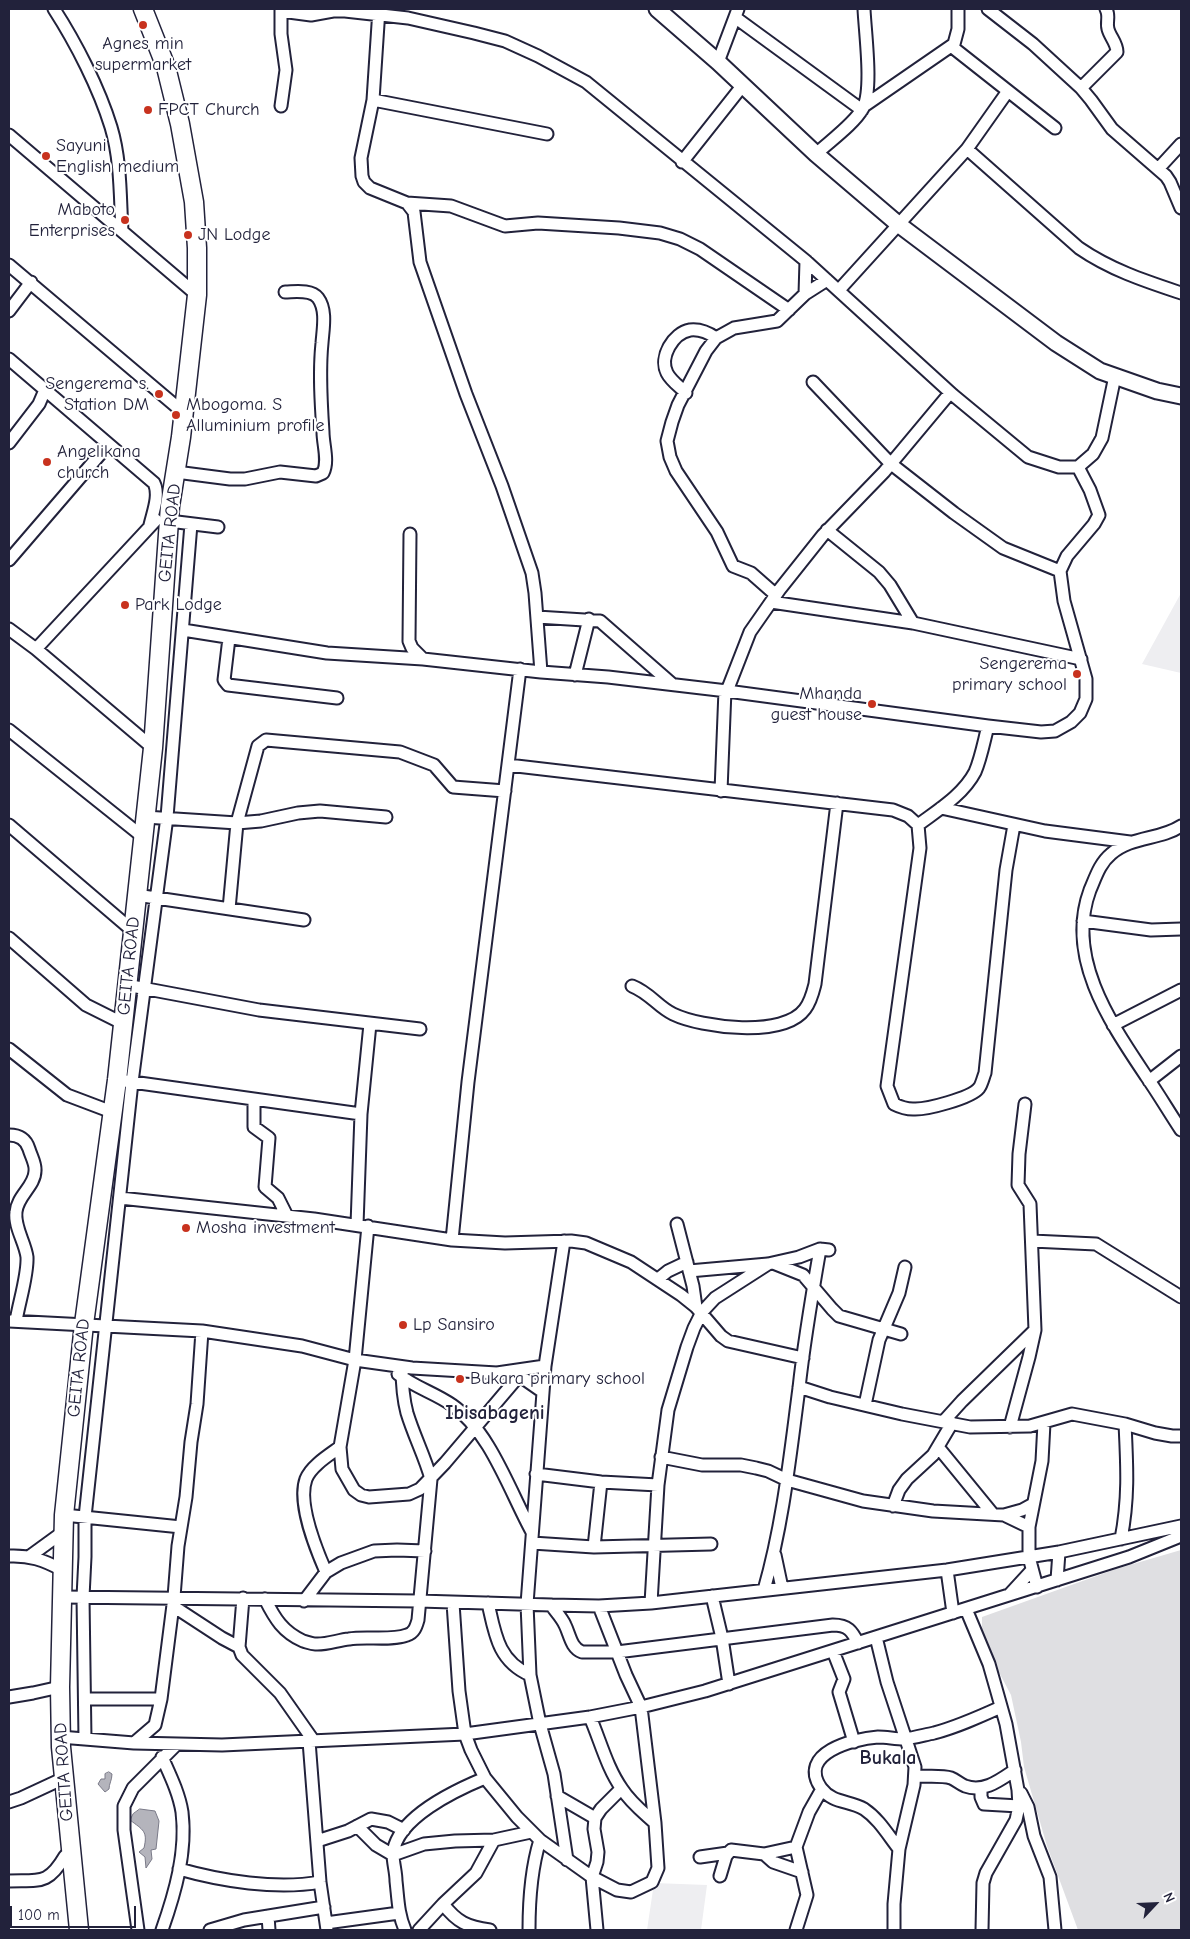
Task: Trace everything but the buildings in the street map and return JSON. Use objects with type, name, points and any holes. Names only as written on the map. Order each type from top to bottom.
[{"type":"highway","name":"GEITA ROAD","points":[[79,1930],[61,1780],[60,1687],[63,1523],[84,1324],[112,1112],[124,1081],[122,1023],[153,748],[169,513],[184,413],[197,294],[194,202],[180,124],[166,67],[143,9]]},
{"type":"main road","points":[[656,9],[718,62],[816,154],[898,224],[1056,343],[1100,371],[1157,391],[1181,396]]},
{"type":"street","points":[[54,9],[92,80],[111,128],[118,166],[122,231]]},
{"type":"street","points":[[863,108],[868,88],[864,9]]},
{"type":"street","points":[[816,154],[863,108],[951,46],[957,37],[958,9]]},
{"type":"street","points":[[988,9],[1033,44],[1081,88],[1112,129],[1158,169],[1170,182],[1181,208]]},
{"type":"street","points":[[1081,88],[1118,52],[1108,28],[1108,12],[1106,9]]},
{"type":"street","points":[[281,106],[286,70],[281,34],[281,10],[311,15],[333,11],[379,12],[474,33],[505,42],[538,56],[586,82],[604,96],[682,162],[806,261],[950,393],[1028,457],[1059,467],[1078,466],[1093,454],[1102,438],[1116,376]]},
{"type":"street","points":[[379,12],[373,100],[361,158],[362,176],[370,188],[407,203],[451,206],[506,226],[547,224],[619,228],[660,233],[700,250],[789,310]]},
{"type":"street","points":[[718,62],[737,14],[863,108]]},
{"type":"street","points":[[951,46],[1054,128]]},
{"type":"street","points":[[682,162],[743,85]]},
{"type":"street","points":[[839,290],[966,149],[1008,91]]},
{"type":"street","points":[[373,100],[546,134]]},
{"type":"street","points":[[9,135],[197,294]]},
{"type":"street","points":[[1158,169],[1181,144]]},
{"type":"street","points":[[966,149],[1079,248],[1099,262],[1125,274],[1181,293]]},
{"type":"street","points":[[407,203],[411,207],[416,219],[420,262],[466,394],[527,557],[536,593],[541,672]]},
{"type":"street","points":[[805,294],[806,261]]},
{"type":"street","points":[[9,265],[184,413]]},
{"type":"street","points":[[827,280],[805,294],[777,321],[734,328],[716,338],[706,351],[686,393],[678,405],[672,422],[667,441],[670,457],[676,471],[717,532],[733,566],[750,573],[774,599],[913,624],[1080,659]]},
{"type":"street","points":[[9,311],[31,282]]},
{"type":"street","points":[[176,472],[230,479],[245,479],[280,472],[316,476],[323,473],[326,467],[322,434],[321,369],[323,314],[318,298],[315,295],[303,292],[285,292]]},
{"type":"street","points":[[686,393],[667,373],[664,364],[665,354],[679,336],[692,330],[710,334],[716,338]]},
{"type":"street","points":[[9,359],[155,485],[156,497],[150,525]]},
{"type":"street","points":[[813,382],[890,463],[998,544],[1026,558],[1060,571]]},
{"type":"street","points":[[9,443],[40,404],[45,390]]},
{"type":"street","points":[[721,791],[726,690],[750,632],[805,556],[890,463],[950,393]]},
{"type":"street","points":[[9,560],[108,445]]},
{"type":"street","points":[[182,630],[327,653],[423,659],[672,684],[988,726],[1040,732],[1055,731],[1071,722],[1080,713],[1086,699],[1086,679],[1064,601],[1060,571],[1067,556],[1094,524],[1099,515],[1090,490],[1078,466]]},
{"type":"street","points":[[36,649],[150,525],[169,513],[191,524],[218,527]]},
{"type":"street","points":[[85,1740],[82,1597],[85,1517],[120,1198],[124,1081],[144,988],[166,818],[191,524]]},
{"type":"street","points":[[828,530],[884,578],[913,624]]},
{"type":"street","points":[[410,534],[409,641],[412,648],[423,659]]},
{"type":"street","points":[[537,617],[600,620],[672,684]]},
{"type":"street","points":[[574,675],[589,619]]},
{"type":"street","points":[[9,629],[36,649],[153,748]]},
{"type":"street","points":[[229,638],[224,680],[228,685],[337,698]]},
{"type":"street","points":[[452,1240],[468,1082],[520,669]]},
{"type":"street","points":[[918,825],[961,791],[976,770],[988,726]]},
{"type":"street","points":[[9,730],[143,837]]},
{"type":"street","points":[[229,909],[237,823],[258,746],[266,740],[395,752],[434,765],[453,787],[505,791]]},
{"type":"street","points":[[508,764],[721,791],[893,810],[908,816],[918,825],[920,848],[887,1086],[894,1104],[912,1109],[928,1109],[968,1095],[979,1088],[982,1081],[1006,870],[1014,825]]},
{"type":"street","points":[[632,986],[647,993],[671,1013],[708,1025],[756,1027],[780,1024],[795,1017],[804,1010],[811,998],[815,984],[837,803]]},
{"type":"street","points":[[941,808],[1014,825],[1130,842]]},
{"type":"street","points":[[145,816],[237,823],[261,822],[298,813],[320,811],[386,817]]},
{"type":"street","points":[[9,825],[133,931]]},
{"type":"street","points":[[1180,1128],[1113,1025],[1094,988],[1084,947],[1083,920],[1086,901],[1101,864],[1112,852],[1130,842],[1160,836],[1181,826]]},
{"type":"street","points":[[136,895],[304,920]]},
{"type":"street","points":[[1083,920],[1151,930],[1181,929]]},
{"type":"street","points":[[9,938],[80,1000],[92,1009],[122,1023]]},
{"type":"street","points":[[1113,1025],[1179,991],[1181,979]]},
{"type":"street","points":[[126,985],[259,1010],[420,1030]]},
{"type":"street","points":[[370,1024],[361,1114],[363,1226],[355,1360],[340,1448],[342,1469],[350,1484],[361,1496],[409,1494],[420,1489],[475,1429],[522,1373]]},
{"type":"street","points":[[9,1049],[67,1095],[112,1112]]},
{"type":"street","points":[[1149,1081],[1181,1056]]},
{"type":"street","points":[[124,1081],[361,1114]]},
{"type":"street","points":[[254,1099],[254,1126],[269,1138],[265,1187],[278,1198],[287,1216]]},
{"type":"street","points":[[1010,1427],[1030,1358],[1035,1330],[1030,1204],[1018,1185],[1024,1104]]},
{"type":"street","points":[[9,1135],[18,1136],[27,1144],[35,1170],[33,1179],[19,1202],[16,1212],[17,1224],[24,1245],[27,1264],[12,1321],[202,1330],[302,1346],[355,1360],[387,1365],[402,1372],[452,1405],[465,1416],[494,1456],[532,1537]]},
{"type":"street","points":[[120,1198],[287,1216],[452,1240],[505,1243],[564,1241],[586,1243],[632,1262],[658,1279],[699,1309],[728,1342],[803,1358]]},
{"type":"street","points":[[651,1603],[658,1485],[668,1410],[699,1309],[677,1224]]},
{"type":"street","points":[[564,1241],[545,1366],[527,1604],[530,1675],[540,1724],[554,1774],[567,1860]]},
{"type":"street","points":[[1032,1241],[1080,1241],[1096,1244],[1181,1297]]},
{"type":"street","points":[[658,1279],[673,1268],[770,1264],[824,1250],[813,1287],[787,1480],[775,1553],[764,1590]]},
{"type":"street","points":[[770,1264],[803,1275],[840,1316],[901,1334]]},
{"type":"street","points":[[699,1309],[770,1264]]},
{"type":"street","points":[[865,1406],[879,1340],[899,1293],[905,1267]]},
{"type":"street","points":[[134,1743],[155,1725],[161,1699],[197,1404],[202,1330]]},
{"type":"street","points":[[893,1506],[899,1490],[906,1479],[933,1455],[948,1422],[962,1401],[1035,1330]]},
{"type":"street","points":[[402,1372],[522,1373],[545,1366]]},
{"type":"street","points":[[265,1599],[278,1624],[284,1630],[303,1641],[314,1644],[325,1644],[350,1639],[399,1637],[408,1635],[414,1630],[418,1620],[431,1479],[425,1458],[407,1413],[402,1372]]},
{"type":"street","points":[[522,1373],[543,1392]]},
{"type":"street","points":[[799,1387],[865,1406],[970,1427],[1010,1427],[1044,1423],[1072,1414],[1125,1424],[1155,1434],[1181,1436]]},
{"type":"street","points":[[1037,1587],[1029,1557],[1029,1527],[1042,1461],[1044,1423]]},
{"type":"street","points":[[1121,1539],[1127,1503],[1128,1466],[1125,1424]]},
{"type":"street","points":[[938,1447],[992,1513]]},
{"type":"street","points":[[326,1572],[306,1513],[305,1487],[306,1479],[310,1472],[340,1448]]},
{"type":"street","points":[[661,1457],[702,1465],[741,1465],[756,1468],[768,1471],[787,1480],[864,1501],[893,1506],[933,1511],[1004,1515],[1029,1527]]},
{"type":"street","points":[[536,1474],[601,1482],[658,1485]]},
{"type":"street","points":[[594,1547],[601,1482]]},
{"type":"street","points":[[1004,1515],[1015,1513],[1033,1504]]},
{"type":"street","points":[[30,1556],[63,1523],[85,1517],[181,1527]]},
{"type":"street","points":[[62,1597],[173,1602],[243,1598],[304,1601],[420,1601],[599,1606],[651,1603],[947,1570],[1059,1552],[1181,1526]]},
{"type":"street","points":[[60,1737],[134,1743],[222,1745],[465,1734],[590,1717],[641,1707],[728,1684],[1037,1587],[1138,1554],[1181,1536]]},
{"type":"street","points":[[532,1537],[594,1547],[711,1544]]},
{"type":"street","points":[[304,1601],[326,1572],[342,1563],[374,1551],[425,1551]]},
{"type":"street","points":[[1057,1580],[1059,1552]]},
{"type":"street","points":[[775,1553],[782,1588]]},
{"type":"street","points":[[9,1556],[30,1556],[45,1560],[62,1570]]},
{"type":"street","points":[[947,1570],[953,1613]]},
{"type":"street","points":[[1008,1596],[1032,1570]]},
{"type":"street","points":[[712,1596],[722,1638],[728,1684]]},
{"type":"street","points":[[239,1647],[243,1598]]},
{"type":"street","points":[[173,1602],[216,1634],[239,1647],[248,1662],[280,1693],[311,1740],[320,1836],[320,1882],[327,1927],[399,1913]]},
{"type":"street","points":[[453,1603],[459,1691],[465,1734],[485,1778],[540,1840],[592,1877],[617,1890],[631,1892],[652,1882],[658,1868],[655,1823],[641,1707],[616,1652],[599,1606]]},
{"type":"street","points":[[488,1603],[493,1628],[505,1656],[513,1666],[530,1675]]},
{"type":"street","points":[[551,1605],[560,1616],[577,1650],[590,1653],[616,1652],[819,1626],[841,1625],[847,1627],[852,1632],[858,1643]]},
{"type":"street","points":[[966,1609],[989,1664],[1001,1707],[1015,1770],[1019,1806],[1009,1833],[986,1873],[983,1883],[982,1930]]},
{"type":"street","points":[[876,1638],[887,1682],[916,1767],[916,1776],[899,1849],[894,1904],[894,1930]]},
{"type":"street","points":[[833,1651],[844,1675],[839,1692],[840,1700],[854,1742]]},
{"type":"street","points":[[9,1697],[60,1687]]},
{"type":"street","points":[[85,1699],[161,1699]]},
{"type":"street","points":[[899,1849],[872,1816],[854,1804],[838,1801],[830,1797],[822,1789],[817,1780],[815,1767],[822,1755],[832,1749],[854,1742],[878,1737],[906,1739],[954,1727],[1001,1707]]},
{"type":"street","points":[[590,1717],[621,1789],[655,1823]]},
{"type":"street","points":[[138,1930],[124,1830],[124,1806],[133,1788],[176,1745]]},
{"type":"street","points":[[162,1757],[178,1796],[182,1812],[183,1834],[177,1885],[162,1930]]},
{"type":"street","points":[[916,1776],[945,1777],[964,1785],[981,1788],[999,1781],[1015,1770]]},
{"type":"street","points":[[405,1930],[399,1913],[393,1855],[398,1839],[404,1830],[424,1810],[452,1792],[485,1778]]},
{"type":"street","points":[[9,1802],[61,1780],[65,1856],[73,1930]]},
{"type":"street","points":[[981,1788],[981,1797],[984,1804],[1003,1807],[1019,1806]]},
{"type":"street","points":[[597,1930],[592,1877],[598,1852],[594,1829],[595,1818],[600,1809],[621,1789]]},
{"type":"street","points":[[796,1930],[807,1895],[796,1847],[809,1812],[822,1789]]},
{"type":"street","points":[[1018,1790],[1028,1808],[1034,1836],[1050,1877],[1056,1930]]},
{"type":"street","points":[[557,1796],[595,1818]]},
{"type":"street","points":[[320,1836],[348,1831],[372,1819],[378,1819],[404,1830]]},
{"type":"street","points":[[357,1826],[376,1845],[393,1855]]},
{"type":"street","points":[[393,1855],[424,1844],[494,1840],[531,1832]]},
{"type":"street","points":[[419,1930],[443,1904],[476,1874],[494,1840]]},
{"type":"street","points":[[529,1930],[531,1879],[540,1840]]},
{"type":"street","points":[[700,1857],[728,1853],[735,1850],[764,1854],[796,1847]]},
{"type":"street","points":[[720,1876],[728,1853]]},
{"type":"street","points":[[764,1854],[773,1862],[802,1872]]},
{"type":"street","points":[[9,1881],[47,1878],[55,1872],[65,1856]]},
{"type":"street","points":[[179,1869],[238,1882],[304,1884],[320,1882]]},
{"type":"street","points":[[443,1904],[459,1921],[469,1926],[490,1930]]},
{"type":"street","points":[[210,1930],[244,1920],[324,1907]]},
{"type":"street","points":[[268,1916],[269,1930]]},
{"type":"shaded area","points":[[1181,593],[1181,673],[1142,664]]},
{"type":"shaded area","points":[[1181,1550],[1181,1930],[1078,1930],[1047,1846],[1024,1767],[1011,1695],[982,1640],[982,1617],[1116,1569]]},
{"type":"shaded area","points":[[109,1772],[112,1774],[112,1778],[109,1789],[105,1792],[98,1784],[101,1779],[105,1779],[105,1774]]},
{"type":"shaded area","points":[[140,1809],[155,1811],[159,1821],[156,1849],[151,1850],[152,1859],[146,1868],[145,1857],[139,1852],[144,1848],[145,1834],[130,1820],[133,1814]]},
{"type":"shaded area","points":[[654,1883],[707,1885],[701,1930],[647,1930]]},
{"type":"place","name":"Agnes min supermarket","points":[[143,25]]},
{"type":"place","name":"FPCT Church","points":[[148,110]]},
{"type":"place","name":"Sayuni English medium","points":[[46,156]]},
{"type":"place","name":"Maboto Enterprises","points":[[125,220]]},
{"type":"place","name":"JN Lodge","points":[[188,235]]},
{"type":"place","name":"Sengerema s. Station DM","points":[[159,394]]},
{"type":"place","name":"Mbogoma. S Alluminium profile","points":[[176,415]]},
{"type":"place","name":"Angelikana church","points":[[47,462]]},
{"type":"place","name":"Park Lodge","points":[[125,605]]},
{"type":"place","name":"Sengerema primary school","points":[[1077,674]]},
{"type":"place","name":"Mhanda guest house","points":[[872,704]]},
{"type":"place","name":"Mosha investment","points":[[186,1228]]},
{"type":"place","name":"Lp Sansiro","points":[[403,1325]]},
{"type":"place","name":"Bukara primary school","points":[[460,1379]]},
{"type":"district","name":"Ibisabageni","points":[[495,1413]]},
{"type":"district","name":"Bukala","points":[[888,1758]]}]
